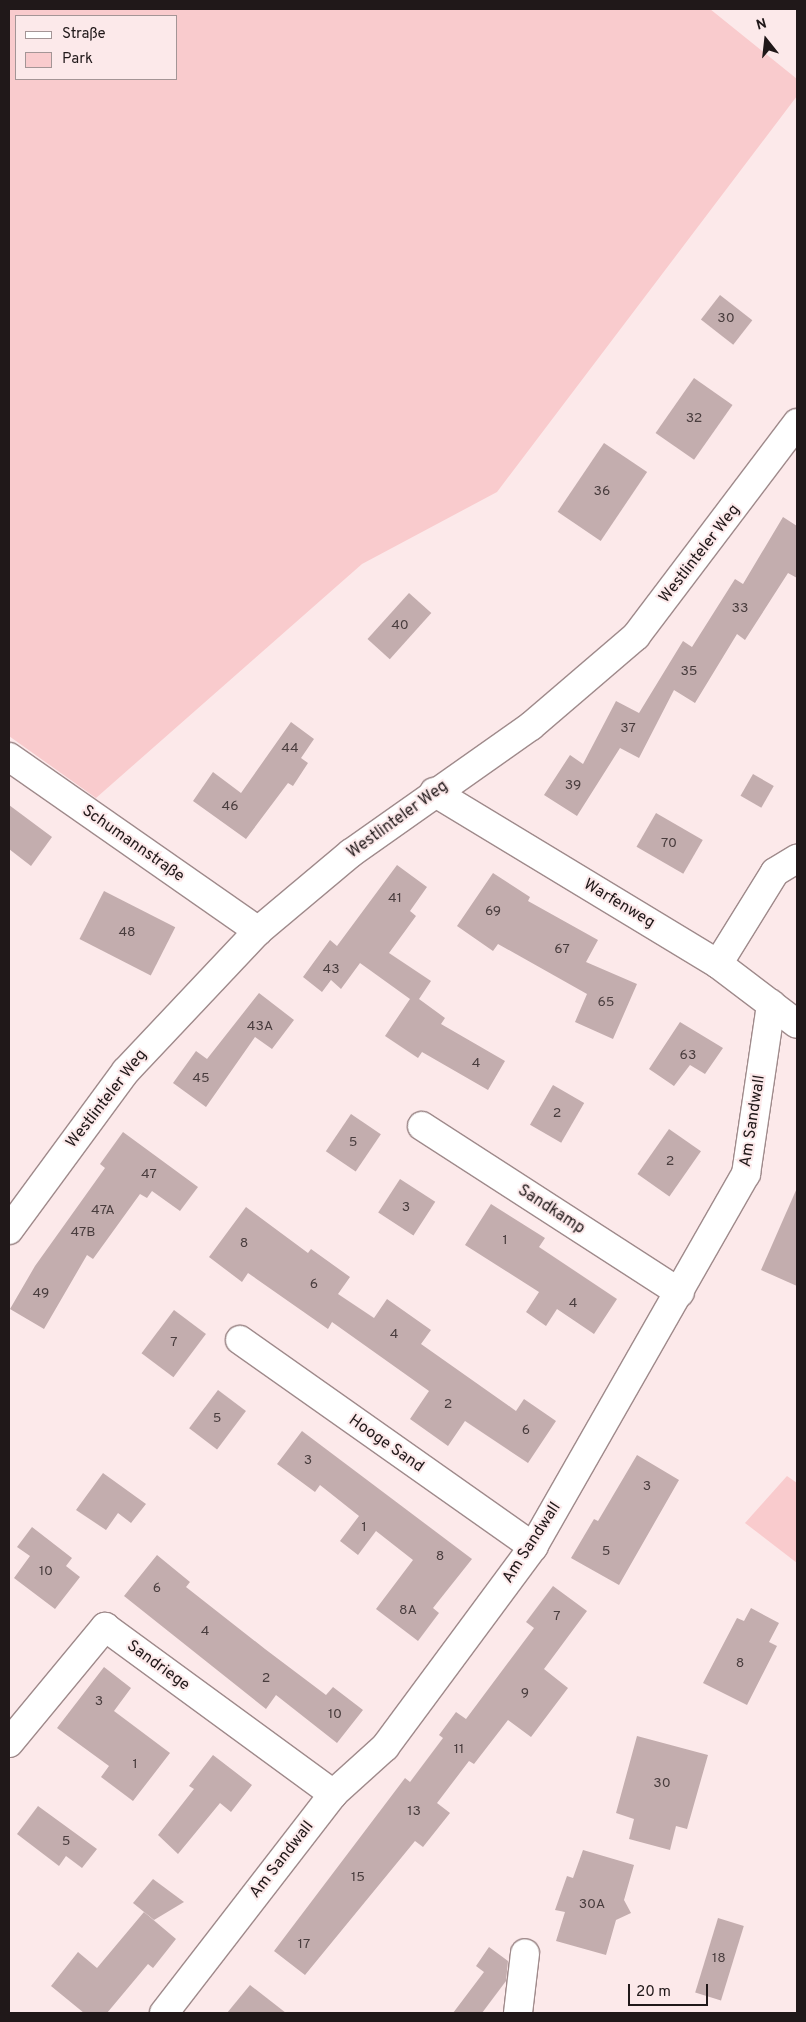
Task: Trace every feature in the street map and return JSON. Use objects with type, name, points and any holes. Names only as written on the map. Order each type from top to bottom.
[{"type":"street","name":"Westlinteler Weg","points":[[9,1230],[126,1071],[258,930],[351,853],[434,792],[531,726],[636,636],[797,423]]},
{"type":"street","name":"Schumannstraße","points":[[9,757],[258,930]]},
{"type":"street","name":"Warfenweg","points":[[434,792],[718,964],[797,1024]]},
{"type":"street","points":[[718,964],[775,872],[797,859]]},
{"type":"street","name":"Am Sandwall","points":[[164,2013],[333,1794],[385,1747],[533,1547],[680,1293],[746,1174],[770,1004]]},
{"type":"street","name":"Sandkamp","points":[[422,1126],[680,1293]]},
{"type":"street","name":"Hooge Sand","points":[[240,1340],[533,1547]]},
{"type":"street","name":"Sandriege","points":[[9,1743],[105,1627],[333,1794]]},
{"type":"street","points":[[518,2013],[525,1953]]},
{"type":"green space","points":[[9,9],[710,9],[797,79],[797,96],[497,492],[362,564],[96,798],[9,736]]},
{"type":"green space","points":[[787,1476],[797,1483],[797,1563],[745,1523]]},
{"type":"building","points":[[720,295],[752,320],[733,345],[701,319]]},
{"type":"building","points":[[694,378],[733,405],[694,460],[656,433]]},
{"type":"building","points":[[604,443],[647,472],[601,541],[558,512]]},
{"type":"building","points":[[783,517],[797,526],[797,578],[788,573],[745,640],[737,634],[695,703],[674,690],[639,758],[620,748],[577,816],[544,795],[570,755],[583,764],[616,701],[639,713],[683,641],[692,647],[735,579],[743,584]]},
{"type":"building","points":[[409,593],[431,613],[390,659],[368,639]]},
{"type":"building","points":[[291,722],[314,739],[301,758],[308,763],[293,786],[288,783],[246,839],[193,801],[213,772],[241,793]]},
{"type":"building","points":[[753,774],[774,786],[761,808],[740,796]]},
{"type":"building","points":[[9,805],[52,837],[31,866],[9,849]]},
{"type":"building","points":[[656,813],[703,840],[683,874],[636,847]]},
{"type":"building","points":[[397,865],[427,887],[410,911],[416,916],[389,953],[431,981],[419,999],[445,1018],[441,1024],[505,1061],[488,1090],[422,1052],[418,1058],[385,1036],[410,999],[360,963],[341,989],[331,980],[322,992],[303,977],[330,940],[337,946]]},
{"type":"building","points":[[493,873],[530,897],[528,901],[598,940],[586,962],[637,984],[613,1039],[575,1022],[587,994],[498,944],[493,951],[457,926]]},
{"type":"building","points":[[104,891],[175,927],[151,975],[79,939]]},
{"type":"building","points":[[259,993],[294,1020],[272,1049],[255,1037],[206,1107],[173,1083],[196,1051],[207,1059]]},
{"type":"building","points":[[680,1022],[723,1048],[705,1074],[690,1065],[674,1086],[649,1069]]},
{"type":"building","points":[[553,1085],[584,1103],[561,1143],[530,1125]]},
{"type":"building","points":[[351,1114],[381,1134],[356,1171],[326,1151]]},
{"type":"building","points":[[669,1129],[701,1151],[669,1196],[637,1174]]},
{"type":"building","points":[[123,1132],[198,1187],[180,1211],[152,1191],[147,1198],[140,1194],[93,1259],[87,1255],[44,1329],[10,1309],[35,1266],[105,1168],[100,1164]]},
{"type":"building","points":[[400,1179],[435,1202],[413,1235],[378,1213]]},
{"type":"building","points":[[797,1188],[797,1286],[761,1270]]},
{"type":"building","points":[[491,1204],[545,1238],[539,1247],[617,1299],[594,1334],[557,1309],[546,1326],[526,1312],[539,1292],[465,1245]]},
{"type":"building","points":[[246,1207],[308,1253],[311,1249],[350,1277],[338,1294],[374,1318],[387,1299],[431,1330],[421,1344],[516,1411],[524,1399],[556,1421],[528,1463],[465,1421],[448,1446],[410,1419],[429,1391],[332,1322],[328,1329],[248,1273],[242,1282],[209,1257]]},
{"type":"building","points":[[174,1310],[206,1334],[173,1377],[142,1353]]},
{"type":"building","points":[[218,1390],[246,1411],[217,1449],[189,1428]]},
{"type":"building","points":[[302,1431],[472,1559],[433,1608],[439,1613],[418,1641],[376,1609],[413,1560],[376,1531],[358,1555],[340,1541],[359,1516],[320,1485],[315,1492],[277,1464]]},
{"type":"building","points":[[637,1455],[679,1480],[619,1585],[571,1558],[594,1519],[598,1521]]},
{"type":"building","points":[[103,1473],[146,1504],[131,1523],[118,1513],[106,1530],[76,1510]]},
{"type":"building","points":[[32,1527],[72,1558],[66,1566],[80,1577],[55,1609],[14,1578],[30,1556],[17,1547]]},
{"type":"building","points":[[157,1555],[190,1582],[186,1587],[326,1695],[333,1687],[363,1710],[337,1743],[276,1695],[266,1709],[124,1596]]},
{"type":"building","points":[[553,1586],[587,1611],[544,1669],[568,1688],[531,1737],[508,1720],[474,1764],[469,1761],[437,1803],[450,1813],[423,1847],[415,1841],[305,1975],[274,1951],[405,1778],[410,1782],[443,1738],[439,1735],[456,1712],[466,1719],[534,1628],[526,1622]]},
{"type":"building","points":[[751,1608],[779,1623],[769,1642],[777,1646],[747,1705],[703,1683],[737,1618],[744,1621]]},
{"type":"building","points":[[104,1667],[131,1688],[114,1711],[170,1753],[133,1801],[101,1777],[109,1766],[57,1728]]},
{"type":"building","points":[[637,1736],[708,1755],[687,1829],[676,1826],[670,1850],[629,1839],[634,1819],[616,1813]]},
{"type":"building","points":[[213,1755],[252,1785],[231,1812],[220,1803],[178,1854],[158,1835],[194,1789],[189,1786]]},
{"type":"building","points":[[38,1806],[97,1849],[82,1868],[66,1856],[59,1866],[17,1834]]},
{"type":"building","points":[[583,1850],[634,1865],[624,1900],[631,1913],[616,1920],[606,1955],[556,1941],[565,1912],[555,1910],[567,1876],[573,1878]]},
{"type":"building","points":[[153,1879],[184,1902],[154,1920],[133,1903]]},
{"type":"building","points":[[144,1912],[176,1939],[153,1968],[148,1964],[107,2013],[84,2013],[51,1986],[78,1952],[97,1968]]},
{"type":"building","points":[[718,1918],[744,1926],[721,2000],[695,1993]]},
{"type":"building","points":[[489,1947],[508,1961],[506,1981],[482,2013],[453,2013],[484,1972],[476,1966]]},
{"type":"building","points":[[250,1985],[286,2013],[227,2013]]}]
